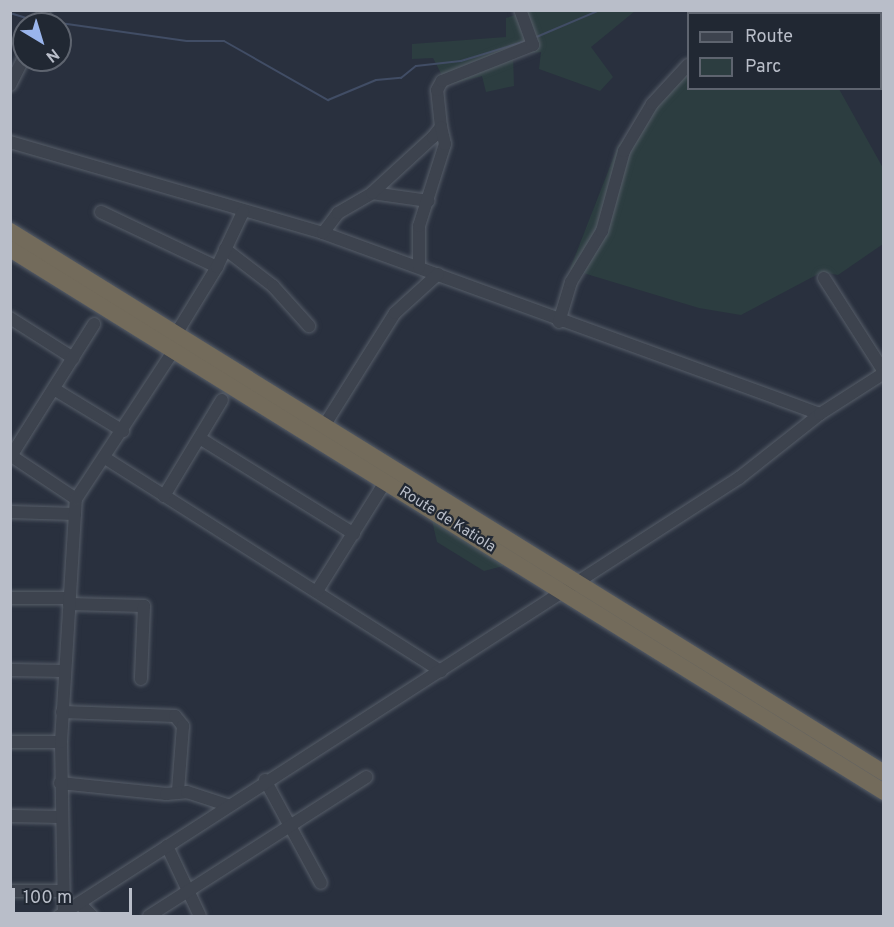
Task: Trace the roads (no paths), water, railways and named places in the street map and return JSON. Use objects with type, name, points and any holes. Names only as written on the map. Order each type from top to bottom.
[{"type":"highway","name":"Route de Katiola","points":[[10,231],[385,482],[569,587],[884,773]]},
{"type":"highway","name":"Route de Katiola","points":[[10,249],[324,426],[884,792]]},
{"type":"street","points":[[419,267],[419,226],[445,144],[437,90],[442,81],[531,36],[520,10]]},
{"type":"street","points":[[559,322],[571,282],[602,231],[624,151],[652,104],[687,66]]},
{"type":"street","points":[[10,86],[17,72]]},
{"type":"street","points":[[323,233],[338,213],[372,193],[441,127]]},
{"type":"street","points":[[10,142],[243,212],[323,233],[438,274],[559,322],[820,414]]},
{"type":"street","points":[[372,193],[428,201]]},
{"type":"street","points":[[101,212],[217,267]]},
{"type":"street","points":[[243,212],[217,267],[175,342],[123,431],[76,499],[62,712],[60,783],[62,915],[81,905],[265,780],[441,671],[739,478],[820,414],[884,373],[824,278]]},
{"type":"street","points":[[225,249],[273,286],[309,326]]},
{"type":"street","points":[[324,426],[395,312],[438,274]]},
{"type":"street","points":[[12,322],[73,358]]},
{"type":"street","points":[[76,499],[11,455],[94,324]]},
{"type":"street","points":[[54,389],[123,431]]},
{"type":"street","points":[[164,496],[201,439],[222,400]]},
{"type":"street","points":[[201,439],[354,534]]},
{"type":"street","points":[[105,458],[441,671]]},
{"type":"street","points":[[317,591],[385,482]]},
{"type":"street","points":[[10,512],[75,514]]},
{"type":"street","points":[[10,598],[144,606],[141,679]]},
{"type":"street","points":[[10,669],[64,671]]},
{"type":"street","points":[[62,712],[175,716],[183,726],[178,791]]},
{"type":"street","points":[[10,742],[61,742]]},
{"type":"street","points":[[149,916],[291,828],[366,777]]},
{"type":"street","points":[[265,780],[321,883]]},
{"type":"street","points":[[60,783],[159,794],[178,791],[227,805]]},
{"type":"street","points":[[10,816],[61,817]]},
{"type":"street","points":[[168,846],[187,892],[200,916]]},
{"type":"street","points":[[10,891],[62,891]]},
{"type":"street","points":[[81,905],[92,916]]},
{"type":"waterway","points":[[534,38],[600,10]]},
{"type":"waterway","points":[[72,25],[187,41],[224,41],[328,100],[376,80],[401,78],[416,66],[461,61],[526,41]]}]
